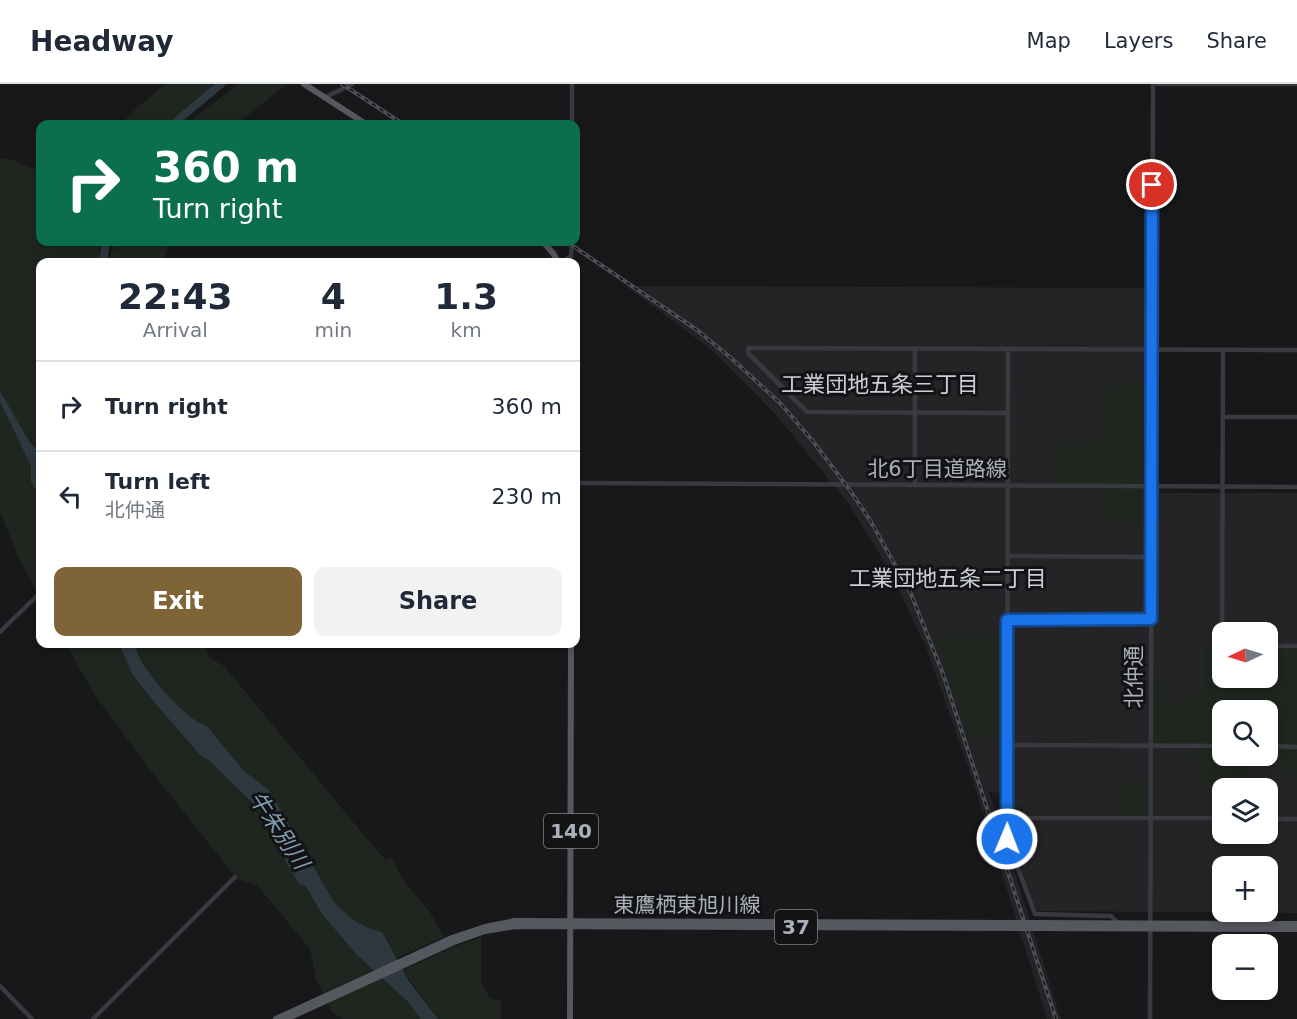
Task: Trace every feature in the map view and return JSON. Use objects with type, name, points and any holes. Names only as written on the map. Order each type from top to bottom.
[{"type":"main road","points":[[304,84],[360,120]]},
{"type":"main road","points":[[547,246],[556,258]]},
{"type":"main road","name":"140","points":[[570,1019],[571,648]]},
{"type":"main road","name":"東鷹栖東旭川線","points":[[1025,926],[1118,923],[1150,926],[1297,929]]},
{"type":"main road","name":"東鷹栖東旭川線","points":[[286,1019],[433,949],[477,934],[516,926],[571,924],[1150,926],[1297,924]]},
{"type":"main road","name":"東鷹栖東旭川線","points":[[276,1019],[352,987]]},
{"type":"street","points":[[324,98],[352,84]]},
{"type":"street","points":[[572,84],[572,120]]},
{"type":"street","points":[[1153,84],[1297,84]]},
{"type":"street","name":"北仲通","points":[[1150,1019],[1153,84]]},
{"type":"street","points":[[1008,413],[807,412],[748,353],[749,348],[1297,350]]},
{"type":"street","points":[[915,349],[915,485]]},
{"type":"street","points":[[1008,349],[1007,839],[1035,914],[1111,916],[1118,923]]},
{"type":"street","points":[[1222,622],[1223,350]]},
{"type":"street","points":[[1223,417],[1297,417]]},
{"type":"street","name":"北6丁目道路線","points":[[580,483],[1297,487]]},
{"type":"street","points":[[1008,556],[1151,557]]},
{"type":"street","points":[[0,632],[36,596]]},
{"type":"street","points":[[1007,620],[1151,619]]},
{"type":"street","points":[[1278,646],[1297,646]]},
{"type":"street","points":[[1007,746],[1212,746]]},
{"type":"street","points":[[1278,746],[1297,747]]},
{"type":"street","points":[[1007,818],[1212,819]]},
{"type":"street","points":[[1278,819],[1297,819]]},
{"type":"street","points":[[93,1019],[235,878]]},
{"type":"street","points":[[0,986],[32,1019]]},
{"type":"shaded area","points":[[165,84],[214,84],[173,120],[125,120]]},
{"type":"shaded area","points":[[238,84],[287,84],[242,120],[192,120]]},
{"type":"shaded area","points":[[7,158],[36,169],[36,246],[100,246],[99,258],[36,258],[36,449],[29,441],[0,391],[0,159]]},
{"type":"shaded area","points":[[114,246],[168,246],[165,258],[109,258]]},
{"type":"shaded area","points":[[626,286],[1147,288],[1143,493],[1297,493],[1297,913],[1278,913],[1278,856],[1212,856],[1212,912],[1036,911],[1002,820],[1001,793],[989,792],[1061,1019],[1047,1019],[973,781],[926,647],[888,568],[848,503],[776,415],[713,351]]},
{"type":"shaded area","points":[[1109,381],[1138,381],[1152,385],[1151,523],[1100,522],[1100,485],[1058,485],[1058,442],[1099,442],[1100,399],[1108,399]]},
{"type":"shaded area","points":[[0,402],[31,466],[31,482],[36,491],[36,591],[19,559],[0,511]]},
{"type":"shaded area","points":[[936,636],[1004,636],[1003,737],[971,738]]},
{"type":"shaded area","points":[[1205,646],[1212,646],[1212,688],[1278,688],[1278,646],[1297,646],[1297,791],[1296,774],[1282,774],[1281,747],[1278,747],[1278,700],[1212,700],[1212,766],[1252,766],[1251,778],[1212,778],[1212,784],[1196,784],[1196,759],[1192,759],[1192,746],[1151,746],[1151,682],[1163,683],[1164,703],[1188,703],[1189,694],[1204,695]]},
{"type":"shaded area","points":[[68,648],[121,648],[132,674],[154,702],[201,756],[211,762],[263,815],[270,834],[322,914],[355,953],[374,970],[323,993],[316,980],[310,949],[257,885],[237,879],[148,767],[94,694]]},
{"type":"shaded area","points":[[206,648],[210,658],[224,666],[373,846],[386,860],[391,857],[404,881],[430,912],[444,937],[396,958],[382,932],[362,925],[339,907],[269,790],[243,770],[207,726],[190,716],[163,691],[142,662],[136,649]]},
{"type":"shaded area","points":[[1122,782],[1151,782],[1151,818],[1122,818]]},
{"type":"shaded area","points":[[481,937],[481,981],[490,999],[501,1000],[501,1019],[438,1019],[403,970]]},
{"type":"shaded area","points":[[381,976],[407,1001],[421,1019],[343,1019],[332,1012],[326,1001]]},
{"type":"water","points":[[0,391],[29,441],[36,449],[36,491],[31,482],[31,466],[0,402]]},
{"type":"water","name":"牛朱別川","points":[[121,648],[135,648],[142,662],[163,691],[190,716],[207,726],[243,770],[269,790],[334,902],[356,921],[382,932],[409,981],[438,1019],[421,1019],[407,1001],[355,953],[322,914],[305,886],[299,884],[270,834],[263,814],[211,762],[201,756],[132,674]]},
{"type":"waterway","points":[[178,120],[221,84]]},
{"type":"waterway","points":[[104,258],[105,246]]},
{"type":"railway","points":[[342,84],[397,120]]},
{"type":"railway","points":[[573,246],[697,330],[780,403],[812,440],[870,520],[911,594],[943,674],[1056,1019]]},
{"type":"district","name":"工業団地五条三丁目","points":[[880,384]]},
{"type":"district","name":"工業団地五条二丁目","points":[[948,578]]},
{"type":"route","points":[[1007,839],[1007,620],[1151,619],[1152,185]]}]
